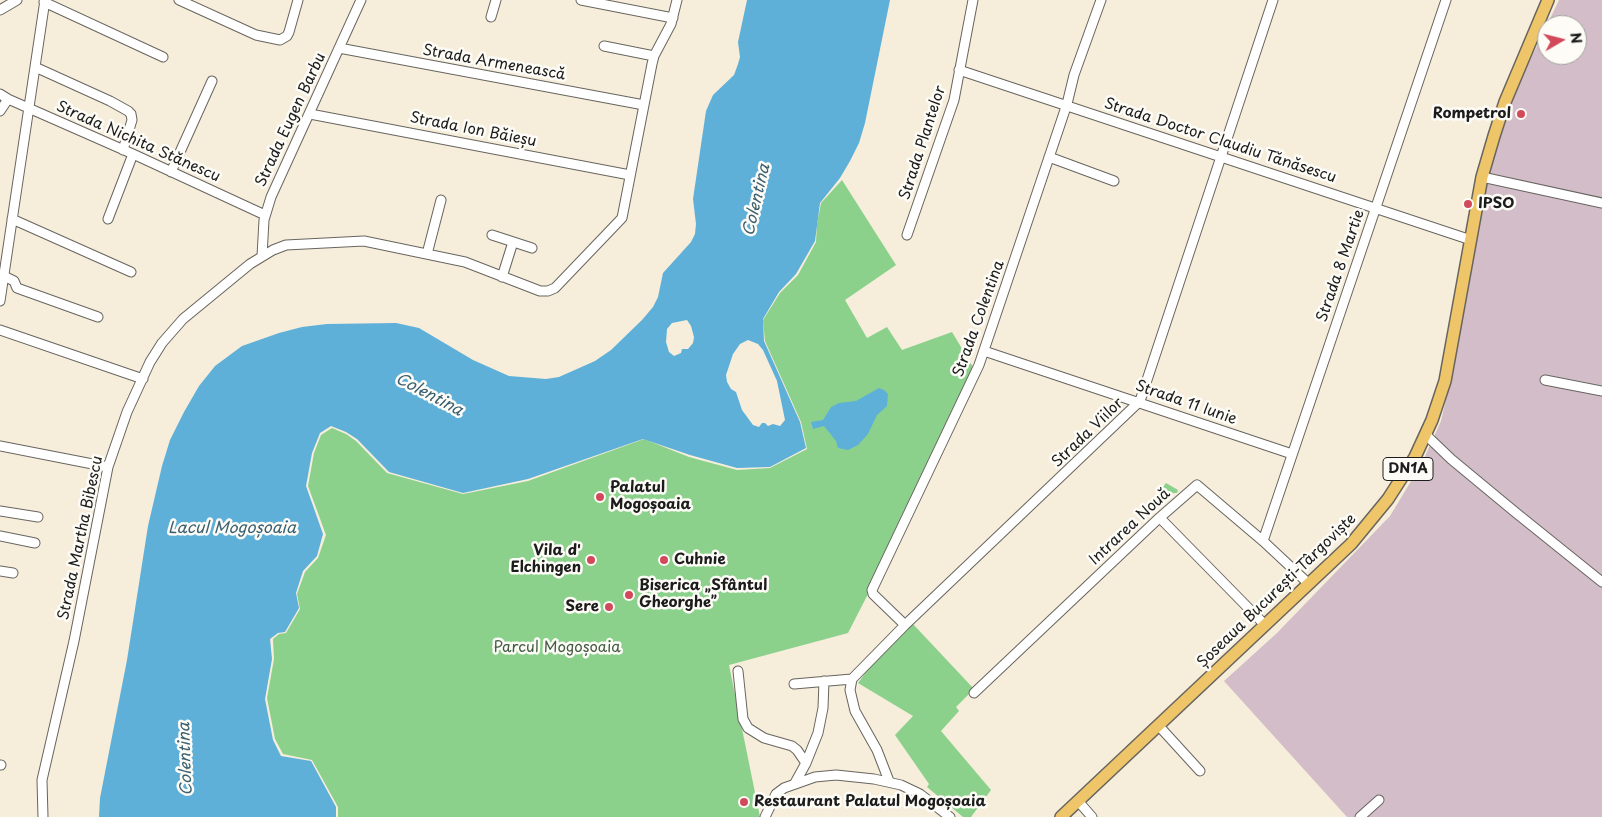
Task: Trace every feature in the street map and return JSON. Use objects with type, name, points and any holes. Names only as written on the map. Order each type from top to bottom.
[{"type":"main road","name":"Șoseaua București-Târgoviște","points":[[1062,817],[1351,544],[1388,499],[1415,457],[1432,420],[1445,381],[1482,177],[1505,102],[1548,0]]},
{"type":"street","points":[[0,10],[17,0]]},
{"type":"street","points":[[185,2],[256,35],[280,40],[287,36],[298,0]]},
{"type":"street","name":"Strada Eugen Barbu","points":[[262,256],[265,215],[271,197],[361,0]]},
{"type":"street","points":[[490,17],[496,0]]},
{"type":"street","points":[[581,0],[673,18]]},
{"type":"street","name":"Strada Martha Bibescu","points":[[43,817],[42,788],[44,773],[74,641],[108,467],[127,412],[150,362],[162,342],[183,318],[250,264],[286,245],[364,241],[465,262],[540,292],[555,288],[622,218],[654,56],[673,18],[677,0]]},
{"type":"street","name":"Strada Plantelor","points":[[907,235],[954,100],[973,0]]},
{"type":"street","name":"Strada Colentina","points":[[906,625],[873,594],[872,590],[979,366],[1067,104],[1074,75],[1101,0]]},
{"type":"street","name":"Strada Viilor","points":[[852,678],[1140,401],[1274,0]]},
{"type":"street","name":"Strada 8 Martie","points":[[1263,541],[1446,0]]},
{"type":"street","points":[[0,301],[45,1],[163,57]]},
{"type":"street","points":[[604,46],[654,56]]},
{"type":"street","name":"Strada Armenească","points":[[339,48],[644,105]]},
{"type":"street","points":[[35,67],[128,111],[131,114],[132,120],[123,150]]},
{"type":"street","name":"Strada Doctor Claudiu Tănăsescu","points":[[960,70],[1067,104],[1148,134],[1471,240]]},
{"type":"street","points":[[171,172],[212,82]]},
{"type":"street","points":[[0,111],[4,96]]},
{"type":"street","name":"Strada Nichita Stănescu","points":[[4,96],[265,215]]},
{"type":"street","name":"Strada Ion Băieșu","points":[[310,114],[630,174]]},
{"type":"street","points":[[108,219],[134,154]]},
{"type":"street","points":[[1049,158],[1114,181]]},
{"type":"street","points":[[1482,177],[1602,203]]},
{"type":"street","points":[[427,254],[441,200]]},
{"type":"street","points":[[12,219],[132,272]]},
{"type":"street","points":[[492,236],[532,248]]},
{"type":"street","points":[[502,277],[514,242]]},
{"type":"street","points":[[4,276],[14,281],[17,288],[98,317]]},
{"type":"street","points":[[0,330],[142,379]]},
{"type":"street","name":"Strada 11 Iunie","points":[[984,350],[1140,401],[1292,454]]},
{"type":"street","points":[[1545,380],[1602,391]]},
{"type":"street","points":[[1426,435],[1451,459],[1508,507],[1602,582]]},
{"type":"street","points":[[0,446],[108,467]]},
{"type":"street","name":"Intrarea Nouă","points":[[974,693],[1197,485],[1263,541],[1308,584]]},
{"type":"street","points":[[0,510],[38,517]]},
{"type":"street","points":[[1160,518],[1264,625]]},
{"type":"street","points":[[0,536],[35,543]]},
{"type":"street","points":[[0,570],[13,574]]},
{"type":"street","points":[[738,671],[744,719],[748,728],[764,738],[792,746],[806,763]]},
{"type":"street","points":[[794,684],[852,678],[850,690],[854,711],[877,750],[889,781]]},
{"type":"street","points":[[795,783],[806,763],[818,733],[821,721],[824,681]]},
{"type":"street","points":[[1158,725],[1200,771]]},
{"type":"street","points":[[764,817],[776,794],[784,788],[815,777],[831,775],[889,781],[920,794],[950,817]]},
{"type":"street","points":[[1360,817],[1379,800]]},
{"type":"street","points":[[1078,802],[1092,817]]},
{"type":"shaded area","points":[[1559,0],[1602,0],[1602,817],[1347,817],[1224,681],[1277,633],[1390,516],[1422,463],[1441,421],[1453,370],[1490,166],[1509,104],[1537,46],[1537,65],[1587,65],[1587,15],[1552,15]]},
{"type":"green space","name":"Parcul Mogoșoaia","points":[[842,180],[896,265],[845,300],[867,338],[887,327],[902,350],[952,332],[973,367],[848,633],[729,665],[760,817],[338,817],[338,807],[312,760],[283,754],[275,739],[267,698],[274,659],[273,639],[279,634],[286,633],[300,609],[297,594],[305,572],[318,558],[326,535],[308,486],[314,453],[321,435],[332,428],[356,441],[387,473],[463,494],[528,481],[644,439],[689,457],[737,470],[770,468],[807,449],[801,422],[765,341],[763,320],[780,293],[798,275],[816,242],[821,203]]},
{"type":"green space","points":[[1166,483],[1178,490],[1177,493],[1169,493],[1162,504],[1159,503],[1160,491]]},
{"type":"green space","points":[[912,623],[974,689],[956,707],[959,711],[941,731],[991,790],[971,817],[963,817],[927,787],[929,784],[895,735],[913,716],[858,683],[869,668]]},
{"type":"water","name":"Lacul Mogoșoaia","points":[[747,0],[890,0],[865,123],[859,143],[840,178],[820,203],[815,241],[796,274],[779,292],[763,319],[764,341],[800,422],[806,448],[770,467],[737,468],[643,439],[528,479],[463,493],[389,472],[357,439],[331,426],[320,433],[312,453],[306,486],[323,534],[317,556],[303,571],[296,593],[299,608],[285,632],[278,633],[270,639],[272,659],[265,699],[273,740],[281,756],[311,761],[336,807],[336,817],[99,817],[100,798],[127,660],[148,526],[162,466],[170,440],[184,412],[199,386],[215,366],[242,346],[302,327],[327,324],[396,323],[419,328],[473,360],[509,376],[546,379],[559,377],[595,361],[611,350],[653,307],[658,297],[663,273],[691,242],[695,234],[696,224],[693,199],[706,111],[713,95],[734,75],[740,57],[738,42]],"holes":[[[687,320],[694,337],[693,343],[688,349],[682,349],[681,353],[674,356],[669,352],[666,342],[667,329],[672,323]],[[748,340],[758,344],[763,350],[777,381],[785,420],[780,426],[773,424],[768,426],[765,423],[762,423],[759,427],[753,425],[742,410],[736,392],[731,389],[727,382],[726,375],[733,354],[740,344]]]},
{"type":"water","points":[[879,388],[888,394],[887,406],[877,415],[868,434],[858,445],[848,450],[838,448],[836,441],[824,426],[813,429],[811,422],[823,420],[831,407],[839,403],[856,401]]},
{"type":"place","name":"Rompetrol","points":[[1521,114]]},
{"type":"place","name":"IPSO","points":[[1468,204]]},
{"type":"place","name":"Palatul Mogoșoaia","points":[[600,497]]},
{"type":"place","name":"Vila d' Elchingen","points":[[591,560]]},
{"type":"place","name":"Cuhnie","points":[[664,560]]},
{"type":"place","name":"Biserica „Sfântul Gheorghe”","points":[[629,595]]},
{"type":"place","name":"Sere","points":[[609,607]]},
{"type":"place","name":"Restaurant Palatul Mogoșoaia","points":[[744,802]]},
{"type":"water label","name":"Colentina","points":[[757,200]]},
{"type":"water label","name":"Colentina","points":[[429,395]]},
{"type":"water label","name":"Colentina","points":[[186,759]]}]
